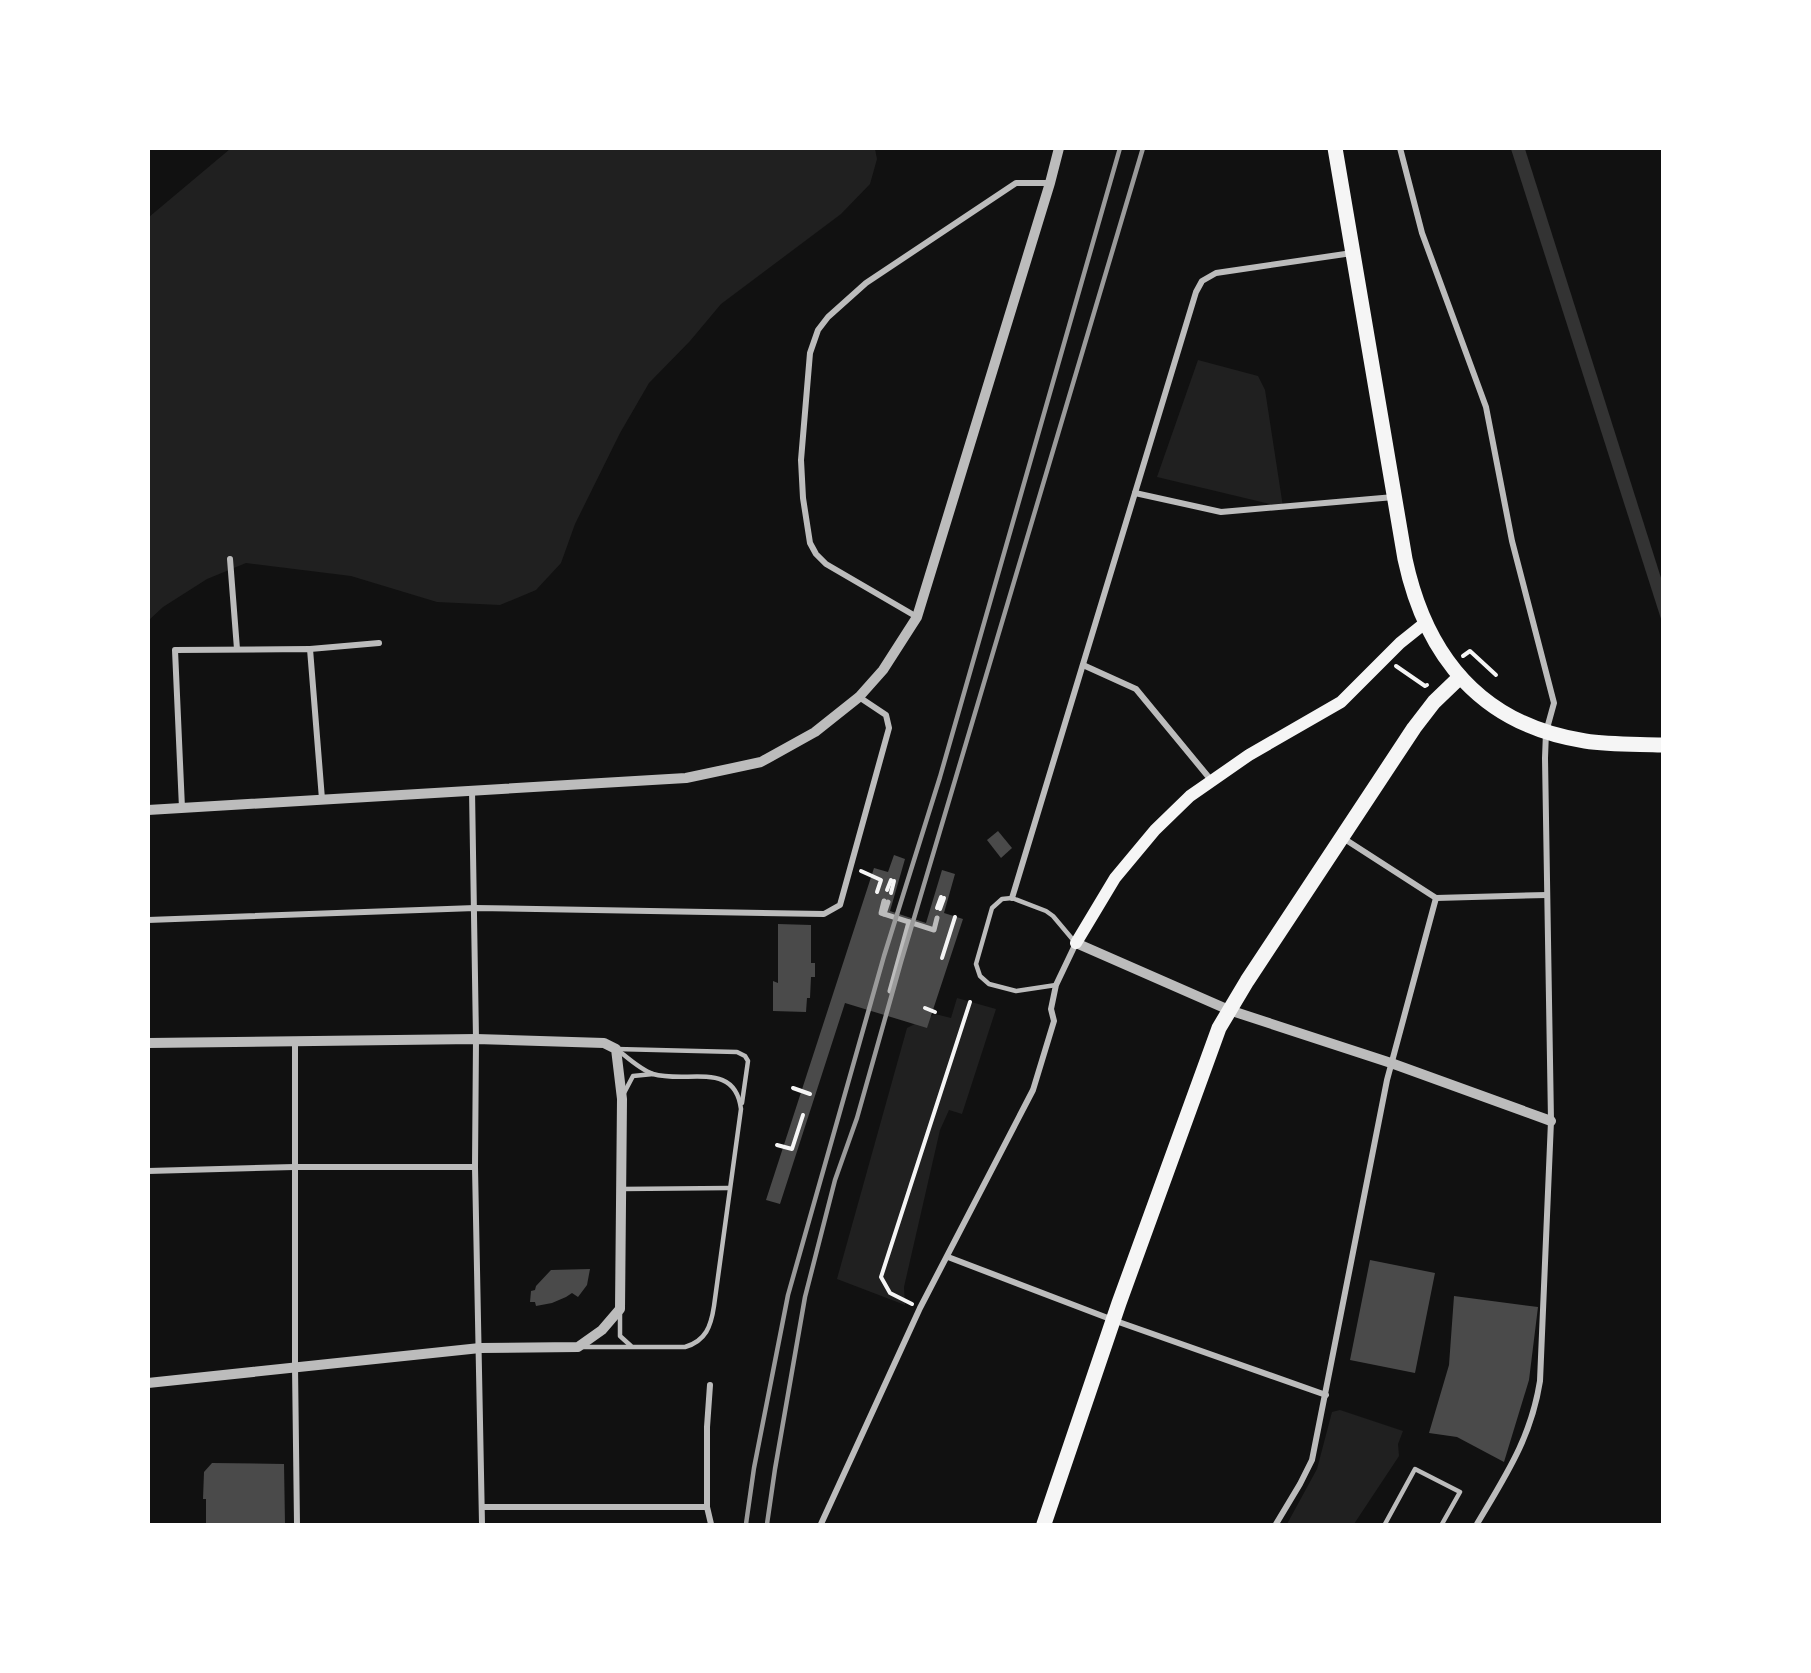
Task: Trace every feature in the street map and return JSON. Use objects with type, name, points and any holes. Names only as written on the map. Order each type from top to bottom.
[{"type":"main road","points":[[1335,148],[1409,578],[1425,623],[1437,646],[1460,677],[1493,707],[1519,721],[1546,732],[1587,742],[1662,745]]},
{"type":"main road","points":[[1076,943],[1115,878],[1148,838],[1190,796],[1249,755],[1341,702],[1400,643],[1425,623]]},
{"type":"main road","points":[[1044,1524],[1113,1320],[1213,1043],[1229,1010],[1414,728],[1434,702],[1460,677]]},
{"type":"street","points":[[148,810],[686,778],[760,762],[815,732],[859,697],[884,670],[917,617],[1059,148]]},
{"type":"street","points":[[1400,148],[1422,233],[1486,407],[1512,541],[1554,703],[1546,732],[1551,1121],[1542,1351],[1537,1402],[1526,1437],[1477,1524]]},
{"type":"street","points":[[917,617],[826,564],[816,554],[810,543],[803,498],[801,460],[810,353],[818,330],[828,317],[866,283],[1016,183],[1050,183]]},
{"type":"street","points":[[1012,898],[1196,292],[1202,281],[1216,273],[1352,253]]},
{"type":"street","points":[[1135,493],[1221,512],[1394,496]]},
{"type":"street","points":[[230,559],[237,649]]},
{"type":"street","points":[[182,808],[174,650],[310,649],[379,643]]},
{"type":"street","points":[[310,649],[322,799]]},
{"type":"street","points":[[1083,665],[1136,689],[1211,780]]},
{"type":"street","points":[[148,920],[475,908],[824,914],[840,905],[889,728],[886,715],[859,697]]},
{"type":"street","points":[[472,790],[475,908],[475,1167],[482,1524]]},
{"type":"street","points":[[1341,837],[1436,898],[1547,895]]},
{"type":"street","points":[[1276,1524],[1312,1460],[1391,1064],[1436,898]]},
{"type":"street","points":[[886,901],[884,914],[934,930],[936,918]]},
{"type":"street","points":[[890,991],[909,922]]},
{"type":"street","points":[[821,1524],[920,1308],[1034,1090],[1054,1021],[1051,1009],[1056,985],[1076,943],[1229,1010],[1551,1121]]},
{"type":"street","points":[[148,1043],[476,1039],[592,1041],[604,1043],[616,1049],[622,1099],[620,1309],[602,1330],[578,1347],[480,1348],[148,1383]]},
{"type":"street","points":[[295,1041],[297,1524]]},
{"type":"street","points":[[148,1171],[294,1167],[475,1167]]},
{"type":"street","points":[[948,1257],[1113,1320],[1326,1395]]},
{"type":"street","points":[[710,1385],[707,1426],[707,1507],[711,1524]]},
{"type":"street","points":[[483,1507],[707,1507]]},
{"type":"lane","points":[[1056,985],[1016,991],[989,984],[980,976],[976,964],[992,909],[1002,899],[1012,898],[1046,911],[1076,943]]},
{"type":"lane","points":[[616,1049],[653,1074]]},
{"type":"lane","points":[[578,1347],[685,1347],[698,1341],[708,1331],[714,1306],[748,1061],[745,1056],[737,1052],[616,1049]]},
{"type":"lane","points":[[622,1099],[633,1076],[653,1074],[724,1079],[732,1084],[739,1095],[741,1109]]},
{"type":"lane","points":[[622,1189],[729,1188]]},
{"type":"lane","points":[[620,1309],[620,1336],[631,1346]]},
{"type":"lane","points":[[1385,1524],[1415,1469],[1460,1492],[1442,1524]]},
{"type":"path","points":[[1470,651],[1496,675]]},
{"type":"path","points":[[1392,663],[1425,686]]},
{"type":"path","points":[[857,869],[881,880]]},
{"type":"path","points":[[942,958],[956,916]]},
{"type":"path","points":[[920,1308],[890,1293],[881,1277],[970,1002]]},
{"type":"path","points":[[926,1008],[935,1012]]},
{"type":"path","points":[[793,1088],[810,1094]]},
{"type":"path","points":[[777,1144],[792,1149],[803,1115]]},
{"type":"shaded area","points":[[230,149],[875,149],[877,159],[870,184],[841,214],[721,304],[690,341],[649,383],[620,433],[575,524],[561,563],[536,590],[500,605],[437,602],[351,576],[246,563],[207,579],[163,607],[149,620],[149,217]]},
{"type":"shaded area","points":[[1511,149],[1525,149],[1662,581],[1662,622]]},
{"type":"shaded area","points":[[1198,360],[1258,376],[1265,390],[1283,507],[1157,477]]},
{"type":"shaded area","points":[[957,998],[996,1009],[962,1114],[949,1110],[940,1130],[904,1287],[905,1305],[837,1279],[907,1028],[935,1014],[951,1018]]},
{"type":"shaded area","points":[[1340,1410],[1403,1431],[1398,1444],[1399,1456],[1354,1524],[1287,1524],[1317,1469],[1332,1412]]},
{"type":"building","points":[[998,831],[1012,848],[1001,858],[987,840]]},
{"type":"building","points":[[894,855],[905,859],[890,911],[926,923],[942,870],[955,874],[944,913],[963,919],[927,1028],[845,1003],[780,1204],[766,1200],[874,868],[888,872]]},
{"type":"building","points":[[778,924],[811,925],[811,963],[815,963],[815,977],[811,977],[810,998],[807,998],[806,1012],[773,1011],[773,981],[778,983]]},
{"type":"building","points":[[1370,1260],[1435,1273],[1415,1373],[1350,1360]]},
{"type":"building","points":[[590,1269],[587,1285],[578,1297],[572,1293],[552,1303],[536,1306],[535,1302],[530,1302],[531,1291],[535,1290],[551,1270]]},
{"type":"building","points":[[1454,1296],[1538,1307],[1529,1380],[1504,1462],[1457,1437],[1429,1433],[1449,1365]]},
{"type":"building","points":[[212,1463],[284,1464],[285,1524],[206,1524],[206,1499],[203,1499],[204,1472]]},
{"type":"railway","points":[[746,1524],[754,1468],[788,1295],[884,956],[940,777],[1120,148]]},
{"type":"railway","points":[[767,1524],[805,1297],[835,1180],[857,1118],[901,962],[1143,148]]}]
